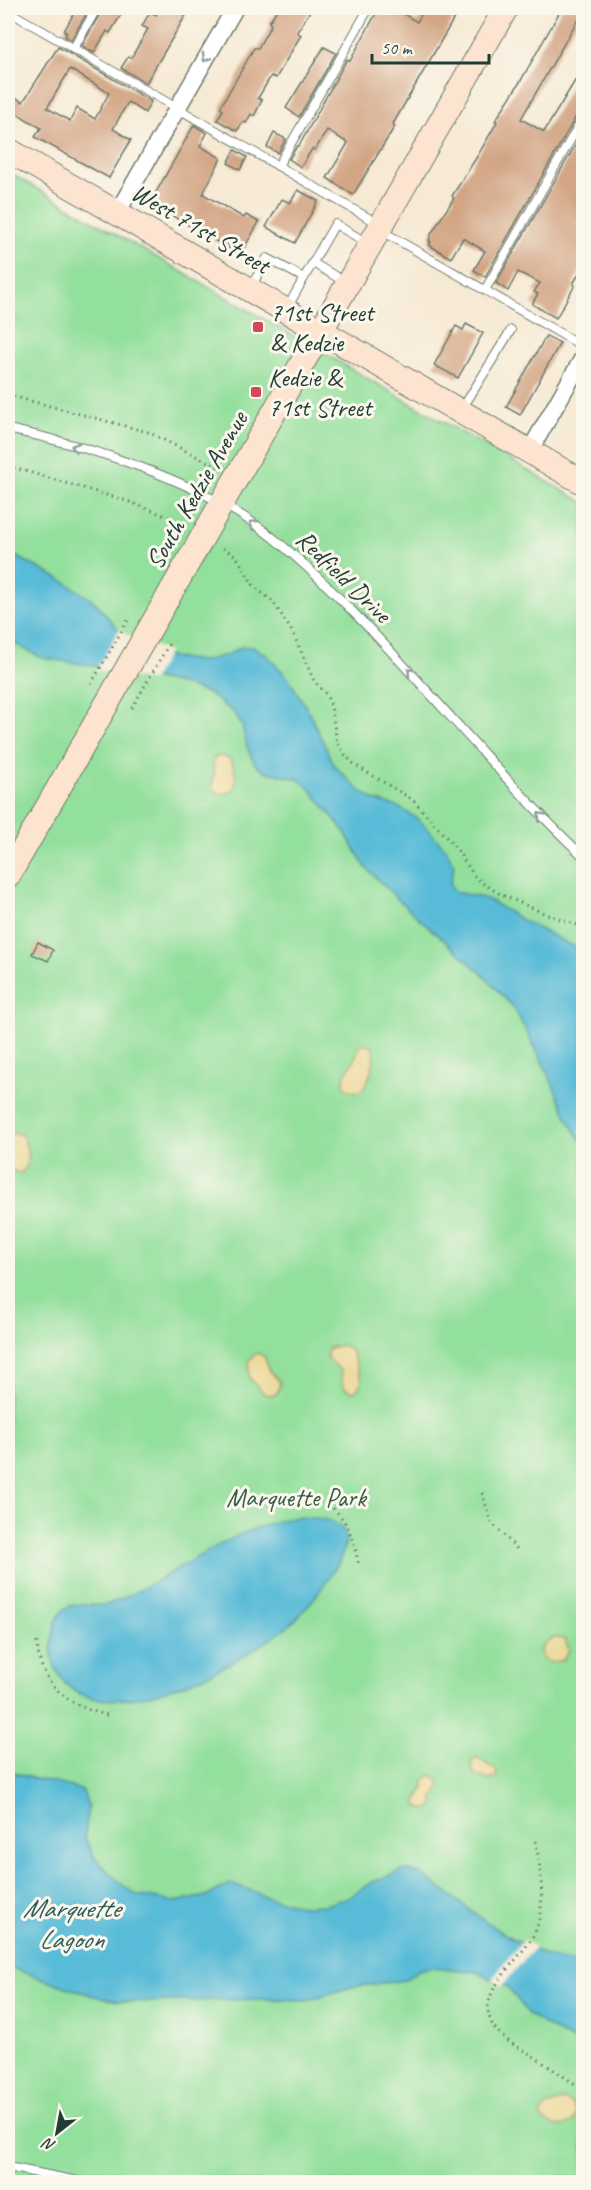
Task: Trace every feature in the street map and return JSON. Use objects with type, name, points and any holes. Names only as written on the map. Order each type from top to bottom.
[{"type":"main road","name":"South Kedzie Avenue","points":[[8,876],[101,690],[138,626],[220,504],[506,8]]},
{"type":"main road","name":"West 71st Street","points":[[8,150],[584,483]]},
{"type":"street","points":[[117,213],[235,8]]},
{"type":"street","points":[[529,452],[584,356]]},
{"type":"lane","points":[[74,49],[97,8]]},
{"type":"lane","points":[[278,166],[369,8]]},
{"type":"lane","points":[[8,11],[278,166],[377,233],[584,347]]},
{"type":"lane","points":[[484,290],[584,116]]},
{"type":"lane","points":[[286,310],[335,224],[377,233]]},
{"type":"lane","points":[[250,289],[267,258],[304,278]]},
{"type":"lane","points":[[313,263],[348,284]]},
{"type":"lane","points":[[461,412],[511,330]]},
{"type":"lane","name":"Redfield Drive","points":[[8,429],[138,467],[185,485],[262,530],[308,567],[399,658],[476,747],[545,821],[584,857]]},
{"type":"lane","points":[[8,2167],[82,2182]]},
{"type":"path","points":[[8,395],[148,432],[218,467]]},
{"type":"path","points":[[8,466],[127,501],[169,517],[185,526]]},
{"type":"path","points":[[223,548],[236,556],[254,586],[273,602],[293,633],[314,681],[326,694],[331,706],[337,743],[345,756],[355,765],[413,800],[456,848],[475,877],[484,884],[500,894],[548,915],[584,927]]},
{"type":"path","points":[[101,690],[138,626]]},
{"type":"path","points":[[132,708],[170,644]]},
{"type":"path","points":[[482,1493],[491,1522],[519,1551]]},
{"type":"path","points":[[333,1508],[350,1530],[359,1565]]},
{"type":"path","points":[[37,1642],[41,1668],[48,1680],[78,1706],[108,1715]]},
{"type":"path","points":[[536,1841],[543,1900],[539,1918],[531,1941],[496,1983],[489,2004],[489,2015],[502,2036],[584,2090]]},
{"type":"green space","name":"Marquette Park","points":[[8,172],[583,502],[583,2182],[8,2182]]},
{"type":"sand","points":[[220,755],[230,759],[236,778],[233,789],[223,794],[215,792],[212,787],[213,759]]},
{"type":"sand","points":[[364,1043],[372,1046],[374,1057],[372,1070],[359,1092],[351,1091],[345,1087],[345,1075]]},
{"type":"sand","points":[[14,1133],[21,1134],[27,1149],[26,1165],[21,1173],[14,1172],[8,1163],[8,1136]]},
{"type":"sand","points":[[341,1345],[351,1351],[362,1378],[357,1390],[352,1392],[343,1387],[341,1371],[326,1357],[329,1348]]},
{"type":"sand","points":[[257,1353],[265,1357],[269,1371],[280,1382],[278,1392],[274,1395],[264,1394],[249,1377],[249,1360]]},
{"type":"sand","points":[[554,1638],[565,1639],[569,1650],[563,1660],[550,1663],[542,1657],[541,1649]]},
{"type":"sand","points":[[476,1757],[496,1770],[497,1777],[489,1780],[474,1775],[471,1763]]},
{"type":"sand","points":[[431,1775],[438,1779],[440,1787],[434,1798],[434,1806],[425,1810],[417,1805],[417,1800],[424,1788],[424,1780]]},
{"type":"sand","points":[[563,2100],[571,2103],[575,2108],[576,2115],[573,2122],[565,2126],[558,2126],[543,2120],[541,2114],[547,2106]]},
{"type":"water","points":[[8,552],[65,582],[95,602],[125,637],[175,658],[203,661],[227,655],[241,647],[254,647],[268,656],[289,679],[308,710],[334,765],[358,789],[374,800],[398,807],[418,819],[446,849],[454,865],[450,885],[455,892],[487,899],[520,919],[583,951],[583,1145],[514,1008],[480,972],[407,908],[366,868],[344,831],[311,790],[298,779],[264,771],[255,764],[247,747],[242,725],[233,712],[209,694],[185,685],[95,666],[42,658],[8,640]]},
{"type":"water","points":[[297,1517],[322,1519],[335,1523],[344,1531],[346,1540],[337,1565],[319,1593],[293,1622],[272,1638],[206,1675],[178,1687],[137,1698],[115,1700],[95,1698],[77,1692],[62,1680],[53,1661],[52,1643],[58,1617],[65,1609],[81,1604],[106,1605],[143,1588],[228,1540],[273,1522]]},
{"type":"water","name":"Marquette Lagoon","points":[[8,1770],[26,1777],[83,1791],[88,1806],[85,1837],[93,1856],[120,1883],[137,1895],[174,1902],[208,1896],[231,1883],[270,1898],[303,1906],[326,1905],[351,1896],[372,1882],[404,1870],[421,1874],[499,1931],[546,1956],[583,1964],[583,2043],[571,2040],[530,2016],[508,1987],[477,1972],[431,1967],[418,1970],[405,1980],[352,1987],[307,2000],[134,2002],[101,1998],[8,1968]]},
{"type":"pier","points":[[120,628],[126,634],[169,652],[152,681],[96,670]]},
{"type":"pier","points":[[523,1940],[535,1947],[501,1987],[492,1979]]},
{"type":"building","points":[[77,8],[90,8],[71,40],[65,36],[67,33],[64,31]]},
{"type":"building","points":[[103,8],[125,8],[110,33],[107,31],[94,53],[82,46]]},
{"type":"building","points":[[160,8],[190,8],[146,83],[121,68],[128,57],[131,58],[148,29],[142,26],[150,12],[156,15]]},
{"type":"building","points":[[278,8],[312,8],[297,32],[301,35],[276,78],[271,76],[258,98],[262,100],[254,116],[251,114],[246,123],[243,122],[237,131],[217,120],[223,110],[220,108],[254,48],[258,48]]},
{"type":"building","points":[[379,8],[393,8],[417,22],[425,8],[460,8],[393,124],[395,126],[353,195],[327,178],[348,143],[327,130],[301,167],[289,159],[299,146],[347,59],[350,61]]},
{"type":"building","points":[[562,8],[584,8],[584,25],[577,21],[521,119],[544,132],[584,66],[584,110],[578,113],[485,277],[474,270],[485,251],[463,238],[451,258],[429,245],[431,234],[454,198],[452,196]]},
{"type":"building","points":[[58,47],[151,101],[145,113],[128,102],[113,129],[131,140],[109,178],[35,137],[41,128],[8,108],[8,93],[23,102]],"holes":[[[70,69],[109,93],[95,119],[77,108],[70,121],[47,108]]]},
{"type":"building","points":[[324,47],[336,53],[299,117],[286,108]]},
{"type":"building","points":[[194,125],[207,133],[200,146],[221,158],[203,194],[244,218],[246,215],[259,222],[240,255],[150,203]]},
{"type":"building","points":[[584,130],[584,265],[556,318],[532,304],[538,294],[534,292],[540,283],[518,272],[508,291],[496,283]]},
{"type":"building","points":[[274,133],[286,139],[278,153],[267,147]]},
{"type":"building","points":[[235,150],[247,157],[240,170],[228,163]]},
{"type":"building","points":[[298,190],[318,201],[295,243],[266,227],[282,199],[290,203]]},
{"type":"building","points":[[466,324],[483,333],[458,378],[434,365],[456,326],[463,330]]},
{"type":"building","points":[[546,336],[560,343],[520,415],[506,407]]},
{"type":"building","points":[[38,942],[53,950],[48,961],[32,954]]},
{"type":"place","name":"71st Street & Kedzie","points":[[258,327]]},
{"type":"place","name":"Kedzie & 71st Street","points":[[256,392]]}]
